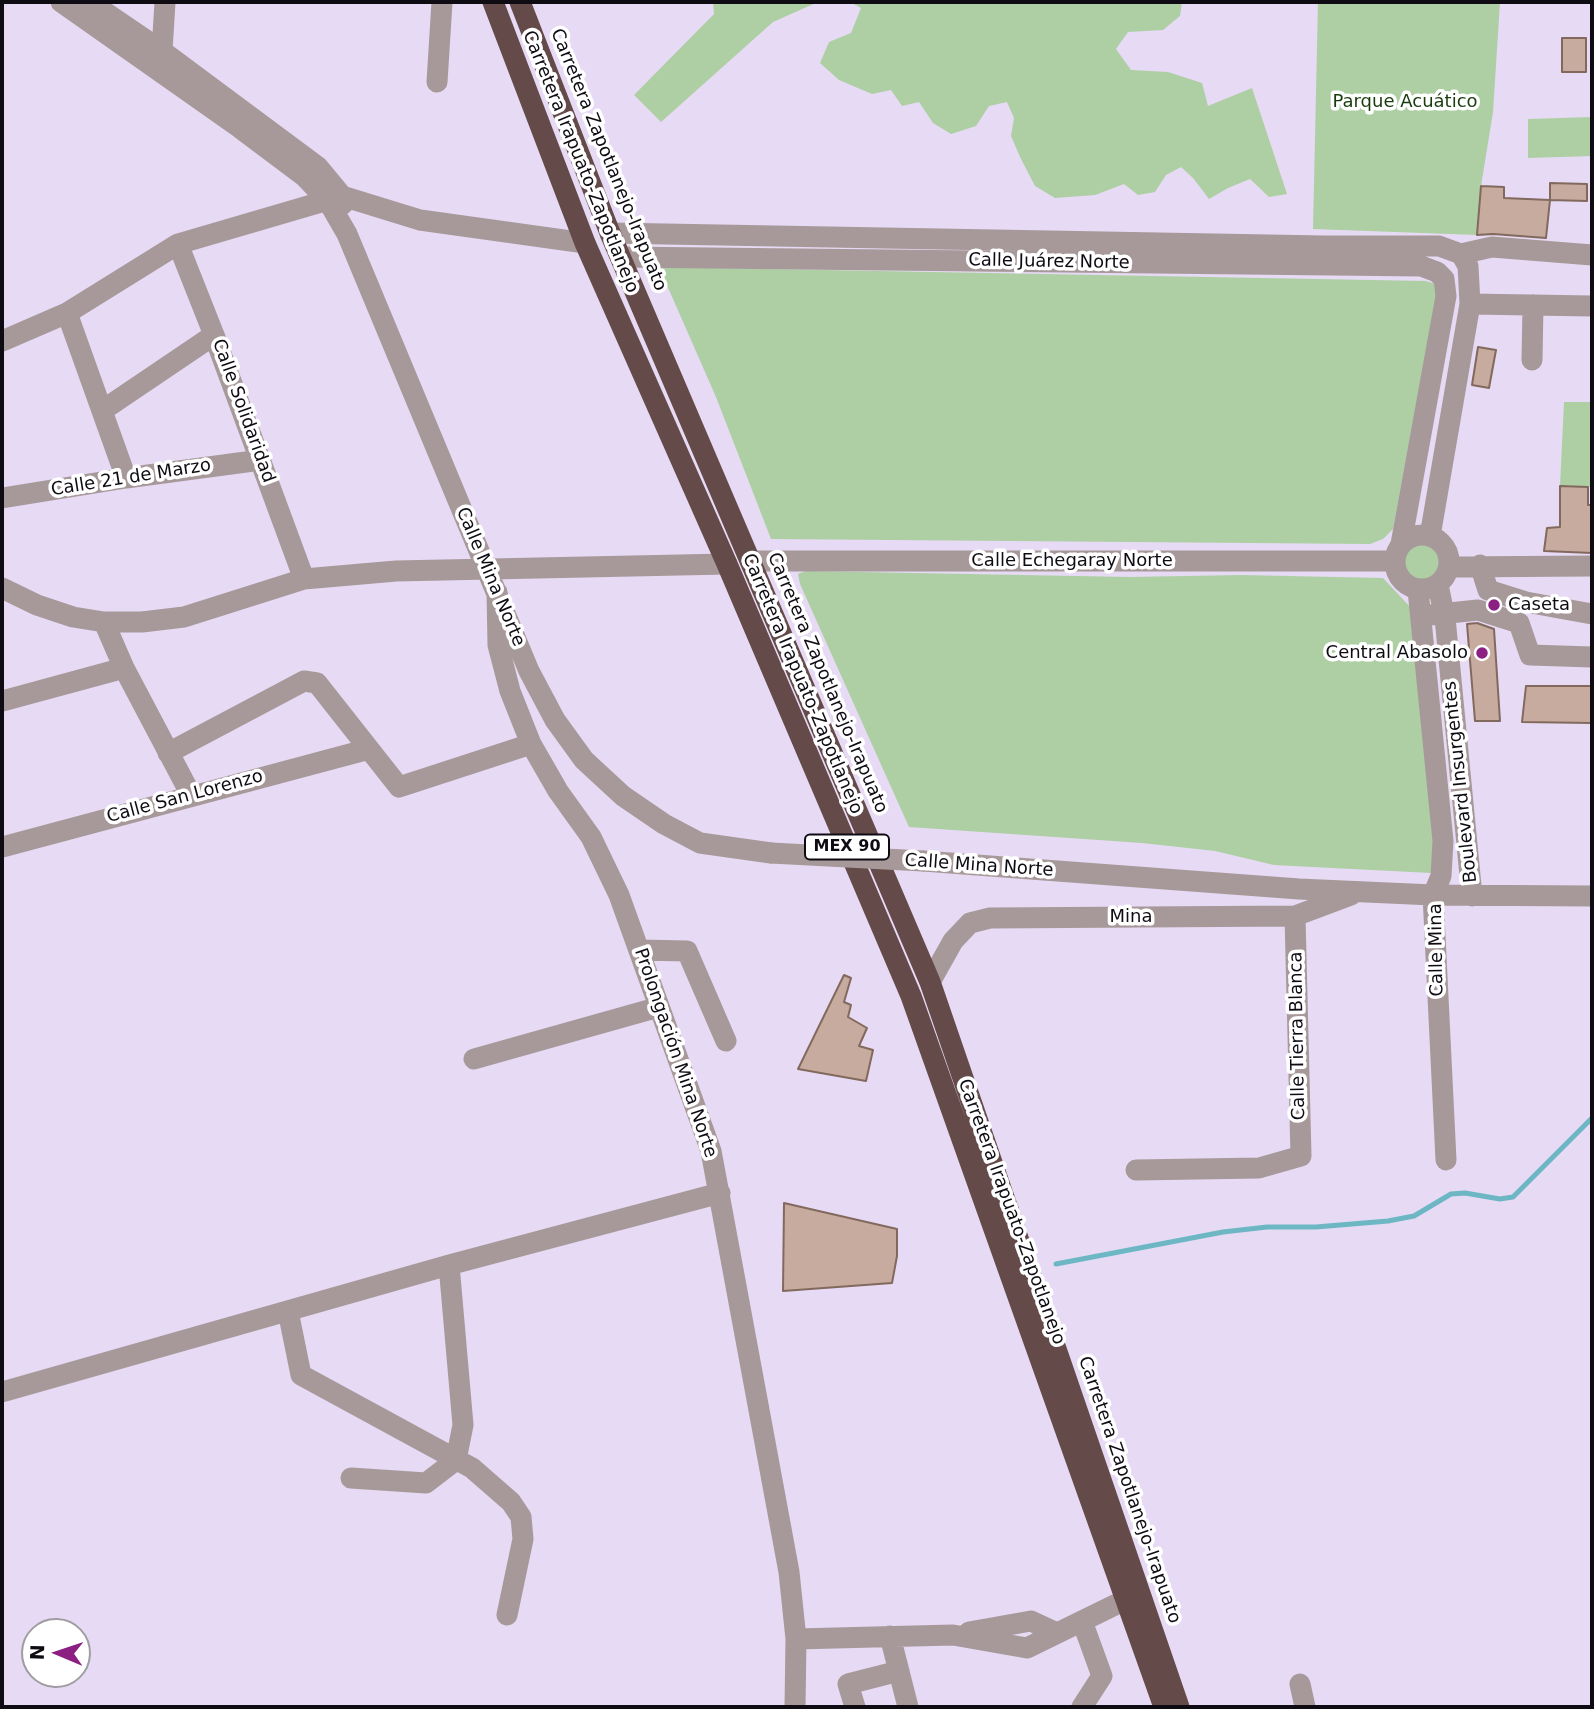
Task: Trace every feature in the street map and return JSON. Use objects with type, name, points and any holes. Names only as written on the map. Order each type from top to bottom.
[{"type":"highway","name":"Carretera Irapuato-Zapotlanejo","points":[[493,2],[585,243],[727,564],[911,996],[1164,1707]]},
{"type":"highway","name":"Carretera Zapotlanejo-Irapuato","points":[[520,2],[610,233],[930,982],[1179,1707]]},
{"type":"street","points":[[61,2],[158,59]]},
{"type":"street","points":[[90,2],[158,59],[244,122],[304,176],[335,199],[420,220],[585,243]]},
{"type":"street","points":[[158,59],[165,2]]},
{"type":"street","points":[[437,82],[442,2]]},
{"type":"street","points":[[2,341],[67,313],[178,244],[335,199]]},
{"type":"street","name":"Calle Mina Norte","points":[[335,199],[347,234],[529,671],[555,720],[584,760],[623,796],[664,824],[700,843],[771,853],[1433,895]]},
{"type":"street","name":"Calle Juárez Norte","points":[[610,233],[1439,246],[1461,254],[1492,247],[1592,255]]},
{"type":"street","points":[[887,261],[888,238]]},
{"type":"street","name":"Calle Solidaridad","points":[[178,244],[304,579]]},
{"type":"street","points":[[1398,553],[1415,536],[1430,536],[1442,542],[1448,554],[1449,567],[1446,577],[1428,587],[1406,584],[1398,574],[1398,553],[1446,296],[1444,279],[1461,254],[1468,266],[1470,304],[1430,536]]},
{"type":"street","name":"Calle Juárez Norte","points":[[621,257],[1421,266],[1437,272],[1444,279]]},
{"type":"street","points":[[1470,304],[1592,306]]},
{"type":"street","points":[[1532,360],[1533,305]]},
{"type":"street","points":[[67,313],[126,478]]},
{"type":"street","points":[[103,410],[214,335]]},
{"type":"street","name":"Calle 21 de Marzo","points":[[2,498],[261,460]]},
{"type":"street","name":"Calle Echegaray Norte","points":[[750,561],[1398,553]]},
{"type":"street","points":[[2,588],[37,605],[73,617],[104,622],[142,622],[184,617],[304,579],[396,571],[727,564]]},
{"type":"street","points":[[1480,565],[1488,590],[1526,602],[1592,614]]},
{"type":"street","points":[[1449,567],[1592,566]]},
{"type":"street","name":"Boulevard Insurgentes","points":[[1428,587],[1443,612],[1472,896]]},
{"type":"street","name":"Boulevard Insurgentes","points":[[1428,587],[1421,617],[1443,841],[1441,876],[1433,895]]},
{"type":"street","name":"Prolongación Mina Norte","points":[[497,592],[498,645],[509,691],[531,744],[558,791],[591,836],[619,895],[711,1151],[789,1572],[796,1639],[795,1707]]},
{"type":"street","points":[[1421,617],[1443,612],[1478,610],[1519,623],[1530,655],[1592,657]]},
{"type":"street","points":[[104,622],[124,668],[191,796]]},
{"type":"street","points":[[2,701],[124,668]]},
{"type":"street","points":[[168,753],[304,681],[317,683],[399,787],[531,744]]},
{"type":"street","name":"Calle San Lorenzo","points":[[2,847],[369,749]]},
{"type":"street","name":"Mina","points":[[930,982],[953,942],[970,923],[990,918],[1295,916],[1360,892]]},
{"type":"street","name":"Calle Mina","points":[[1446,1160],[1433,895],[1592,896]]},
{"type":"street","name":"Calle Tierra Blanca","points":[[1136,1170],[1259,1168],[1301,1156],[1295,916]]},
{"type":"street","points":[[639,950],[687,951],[726,1041]]},
{"type":"street","points":[[474,1059],[659,1007]]},
{"type":"street","points":[[2,1392],[449,1265],[720,1193]]},
{"type":"street","points":[[351,1478],[426,1483],[456,1460],[463,1425],[449,1265]]},
{"type":"street","points":[[288,1311],[301,1375],[472,1468],[511,1502],[521,1517],[523,1539],[506,1615]]},
{"type":"street","points":[[796,1639],[953,1635],[1031,1621],[1057,1633],[1125,1600]]},
{"type":"street","points":[[1082,1621],[1102,1676],[1082,1707]]},
{"type":"street","points":[[890,1636],[908,1707]]},
{"type":"street","points":[[855,1707],[848,1684],[899,1671]]},
{"type":"street","points":[[1300,1684],[1305,1707]]},
{"type":"green space","points":[[713,2],[818,2],[773,22],[661,122],[634,95],[714,14]]},
{"type":"green space","points":[[850,2],[1182,2],[1180,16],[1163,30],[1128,32],[1116,49],[1131,70],[1168,72],[1202,83],[1208,106],[1252,88],[1287,194],[1269,197],[1250,179],[1209,199],[1181,167],[1166,175],[1155,192],[1138,195],[1124,184],[1095,195],[1055,198],[1035,186],[1021,159],[1011,136],[1014,118],[1007,102],[989,106],[976,126],[951,134],[933,123],[919,102],[902,106],[891,90],[872,94],[839,80],[820,63],[829,42],[851,33],[861,8]]},
{"type":"green space","name":"Parque Acuático","points":[[1318,2],[1500,2],[1493,112],[1481,186],[1477,235],[1313,229]]},
{"type":"green space","points":[[1592,117],[1592,156],[1528,158],[1528,119]]},
{"type":"green space","points":[[659,267],[1426,281],[1438,285],[1393,529],[1383,539],[1370,544],[771,539],[716,397]]},
{"type":"green space","points":[[1564,402],[1592,402],[1592,487],[1560,486]]},
{"type":"green space","points":[[1423,540],[1432,541],[1439,546],[1444,553],[1444,571],[1439,578],[1432,583],[1423,584],[1414,583],[1407,578],[1402,571],[1401,562],[1402,553],[1407,546],[1414,541]]},
{"type":"green space","points":[[806,571],[1383,578],[1413,610],[1438,871],[1431,873],[1274,865],[1215,851],[1142,843],[909,827],[800,584],[798,574]]},
{"type":"building","points":[[1562,38],[1586,38],[1586,72],[1562,72]]},
{"type":"building","points":[[1550,183],[1587,184],[1587,201],[1550,200]]},
{"type":"building","points":[[1481,186],[1504,187],[1504,198],[1550,200],[1546,238],[1477,235]]},
{"type":"building","points":[[1478,347],[1496,350],[1489,388],[1472,385]]},
{"type":"building","points":[[1560,486],[1588,487],[1588,505],[1592,505],[1592,553],[1544,551],[1547,528],[1560,527]]},
{"type":"building","points":[[1477,623],[1494,629],[1500,721],[1475,721],[1467,624]]},
{"type":"building","points":[[1526,686],[1592,686],[1592,723],[1522,722]]},
{"type":"building","points":[[844,975],[851,978],[844,1002],[851,1005],[848,1017],[867,1028],[859,1046],[873,1050],[866,1081],[798,1069]]},
{"type":"building","points":[[784,1203],[897,1229],[897,1256],[892,1283],[783,1291]]},
{"type":"waterway","points":[[1056,1264],[1223,1232],[1388,1221],[1414,1216],[1451,1194],[1465,1193],[1500,1199],[1513,1197],[1592,1118]]},
{"type":"place","name":"Caseta","points":[[1494,605]]},
{"type":"place","name":"Central Abasolo","points":[[1482,653]]}]
